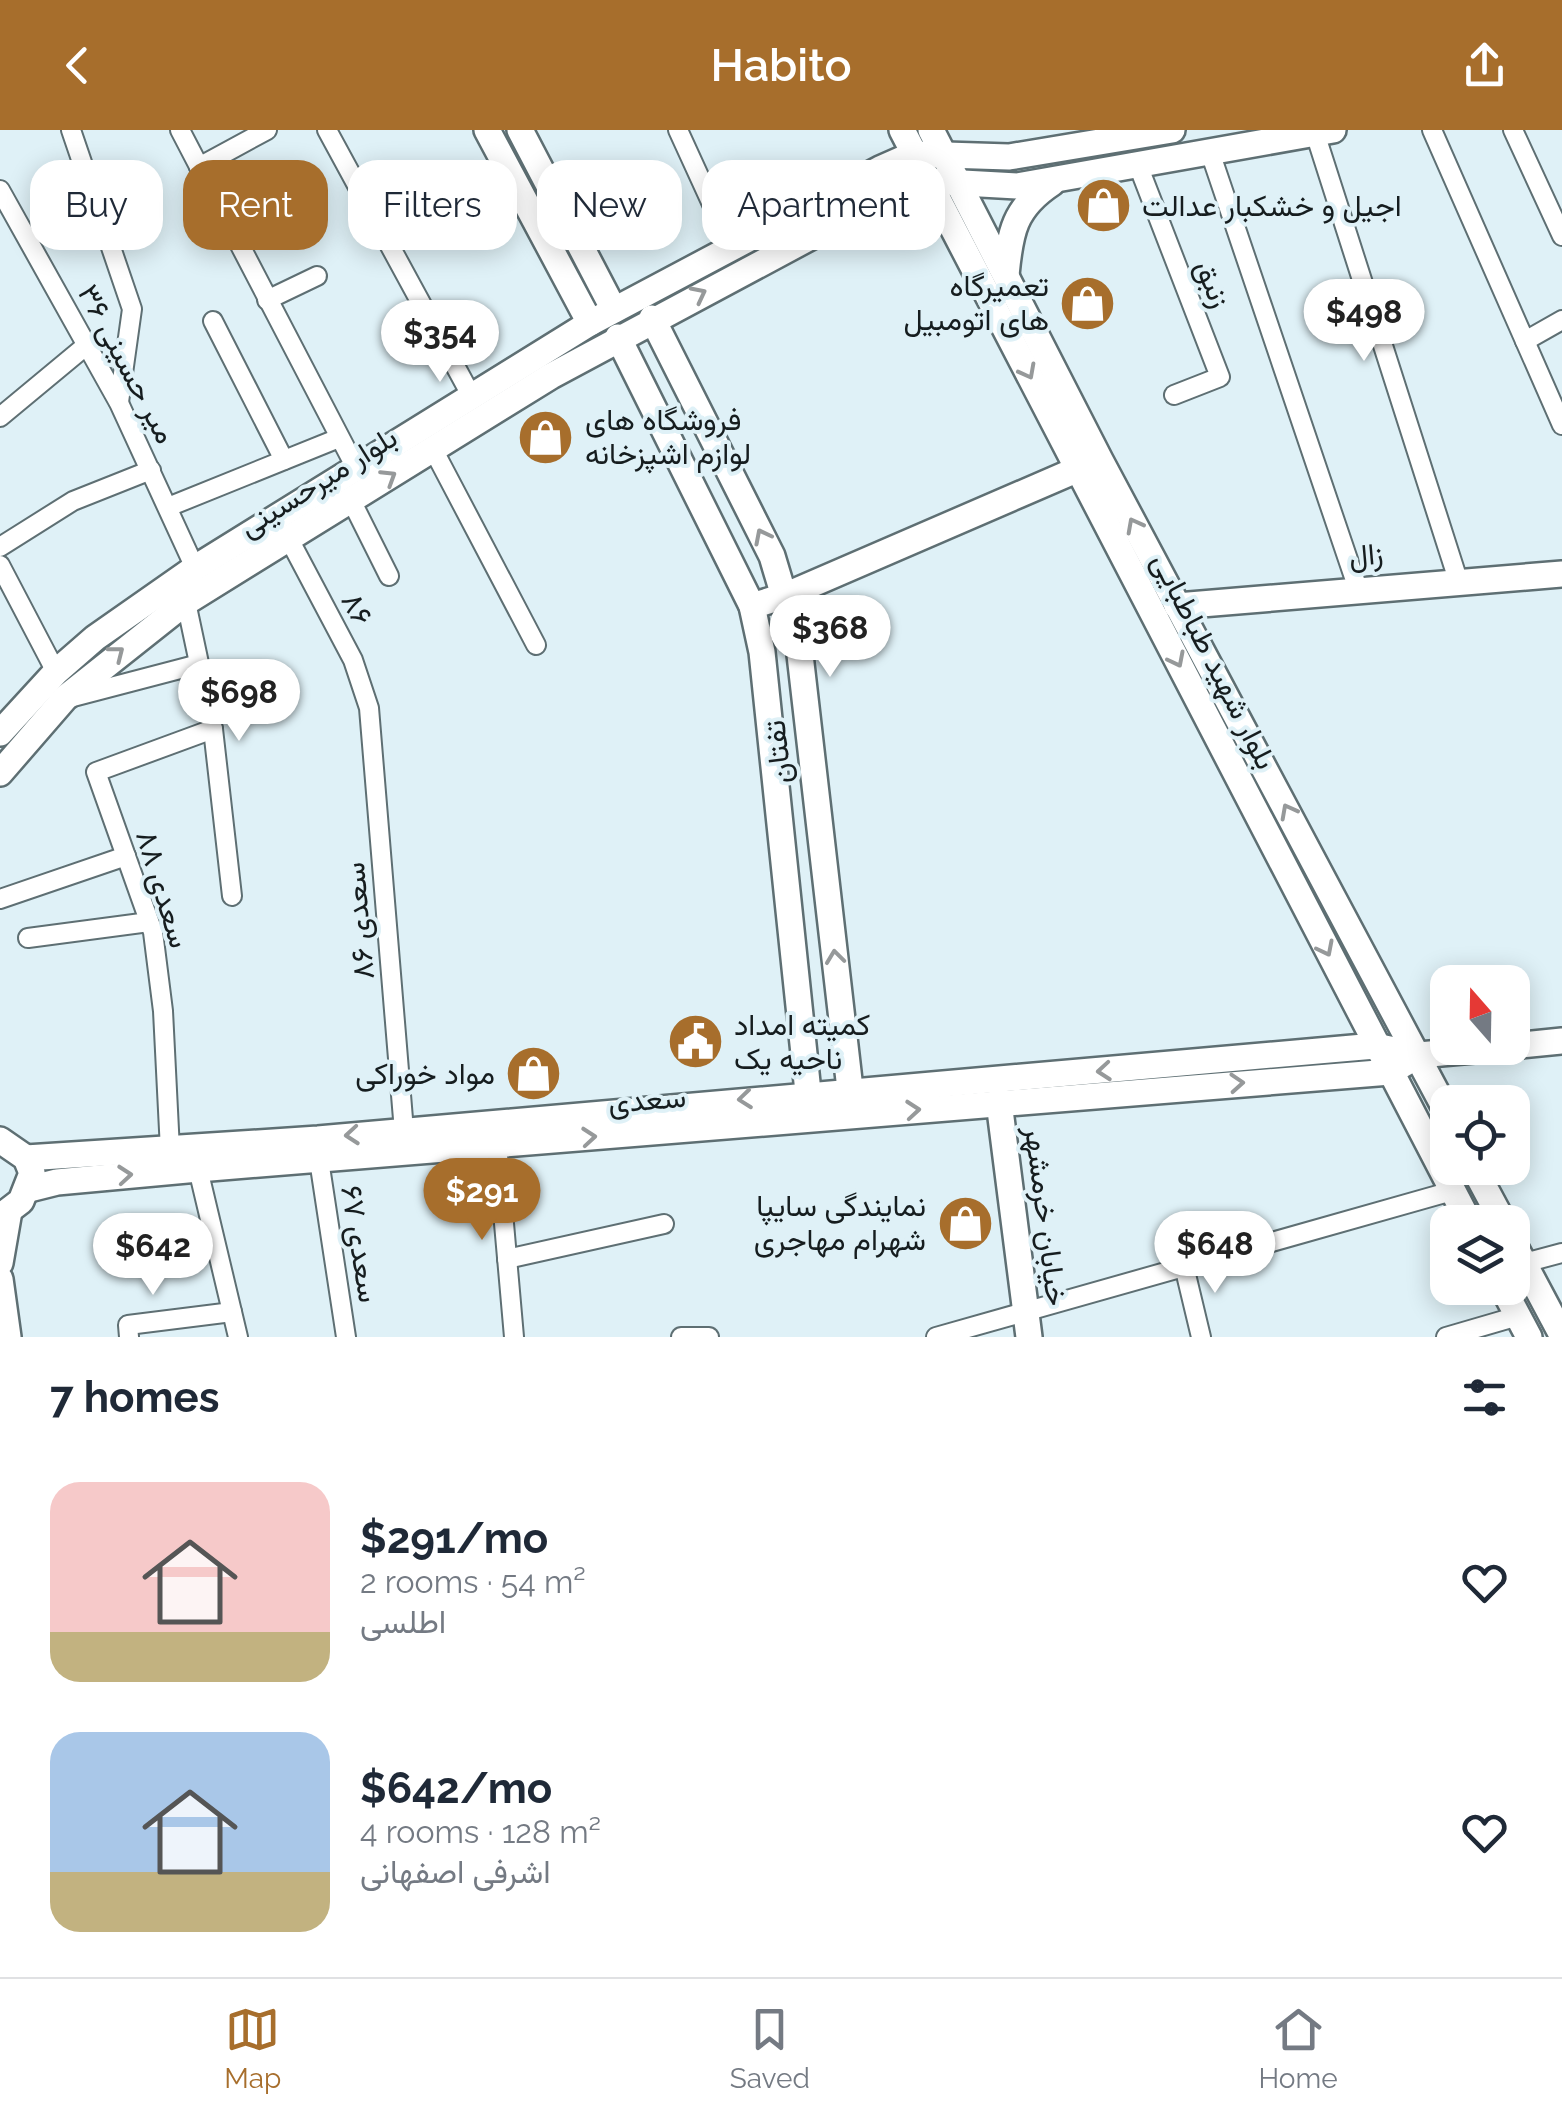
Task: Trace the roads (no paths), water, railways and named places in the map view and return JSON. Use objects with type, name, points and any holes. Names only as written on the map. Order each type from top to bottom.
[{"type":"main road","points":[[487,130],[590,324]]},
{"type":"main road","points":[[520,130],[614,310]]},
{"type":"main road","name":"بلوار شهید طباطبایی","points":[[902,130],[917,160]]},
{"type":"main road","name":"بلوار شهید طباطبایی","points":[[931,130],[1006,275],[1089,464],[1376,1046],[1460,1205]]},
{"type":"main road","name":"بلوار میرحسینی","points":[[904,160],[914,154],[1009,157],[1113,135],[1172,130]]},
{"type":"main road","name":"بلوار میرحسینی","points":[[945,183],[1017,186],[1324,132]]},
{"type":"main road","points":[[1009,157],[1004,162],[1005,177],[1017,186]]},
{"type":"main road","points":[[1006,275],[1009,236],[1020,208],[1057,180]]},
{"type":"main road","name":"بلوار شهید طباطبایی","points":[[945,212],[1089,464],[1177,606],[1434,1085]]},
{"type":"main road","name":"بلوار میرحسینی","points":[[0,733],[56,672],[195,568],[590,324],[728,250]]},
{"type":"main road","name":"بلوار میرحسینی","points":[[0,772],[65,698],[186,602],[759,250]]},
{"type":"main road","name":"تفتان","points":[[652,318],[772,556],[787,595],[799,646],[850,1089]]},
{"type":"main road","name":"تفتان","points":[[618,337],[752,606],[762,652],[808,1092]]},
{"type":"main road","points":[[752,606],[787,595],[1089,464]]},
{"type":"main road","name":"زال","points":[[1177,606],[1562,574]]},
{"type":"main road","points":[[1530,1045],[1562,1042]]},
{"type":"main road","name":"سعدی","points":[[10,1143],[170,1150],[1376,1046],[1419,1054]]},
{"type":"main road","points":[[1390,1072],[1419,1054],[1430,1053]]},
{"type":"main road","name":"سعدی","points":[[29,1188],[198,1169],[1390,1072]]},
{"type":"main road","name":"خیابان خرمشهر","points":[[999,1102],[1029,1337]]},
{"type":"main road","points":[[0,1263],[5,1214],[29,1188],[32,1173],[10,1143]]},
{"type":"main road","points":[[1530,1275],[1562,1335]]},
{"type":"main road","points":[[0,1279],[8,1337]]},
{"type":"street","points":[[71,130],[132,309],[118,403]]},
{"type":"street","points":[[180,130],[195,160]]},
{"type":"street","points":[[213,160],[267,130]]},
{"type":"street","points":[[328,130],[472,398]]},
{"type":"street","points":[[678,130],[702,182]]},
{"type":"street","points":[[1432,130],[1562,426]]},
{"type":"street","points":[[1514,130],[1562,236]]},
{"type":"street","points":[[1324,132],[1458,580]]},
{"type":"street","points":[[1210,152],[1358,589]]},
{"type":"street","name":"زنبق","points":[[1138,165],[1220,377],[1174,395]]},
{"type":"street","name":"میر حسینی ۳۶","points":[[0,190],[88,344],[152,470],[195,568]]},
{"type":"street","points":[[241,250],[357,470]]},
{"type":"street","points":[[267,300],[317,276]]},
{"type":"street","points":[[1525,340],[1562,320]]},
{"type":"street","points":[[213,321],[284,460]]},
{"type":"street","points":[[0,417],[88,344]]},
{"type":"street","points":[[168,507],[339,438]]},
{"type":"street","points":[[433,448],[536,645]]},
{"type":"street","points":[[0,547],[73,501],[152,470]]},
{"type":"street","points":[[351,500],[388,576]]},
{"type":"street","name":"۸۶","points":[[289,539],[353,660],[369,708]]},
{"type":"street","points":[[0,565],[56,672]]},
{"type":"street","points":[[186,602],[214,729],[232,896]]},
{"type":"street","points":[[65,698],[199,664]]},
{"type":"street","name":"سعدی ۸۶","points":[[369,708],[404,1131]]},
{"type":"street","name":"سعدی ۸۸","points":[[170,1150],[163,1011],[149,922],[96,772],[214,729]]},
{"type":"street","points":[[0,899],[126,856]]},
{"type":"street","points":[[28,938],[149,922]]},
{"type":"street","points":[[497,1144],[514,1337]]},
{"type":"street","name":"سعدی ۶۷","points":[[319,1160],[346,1337]]},
{"type":"street","points":[[198,1169],[238,1337]]},
{"type":"street","points":[[936,1337],[1452,1191]]},
{"type":"street","points":[[507,1259],[664,1224]]},
{"type":"street","points":[[1530,1252],[1562,1253]]},
{"type":"street","points":[[1184,1266],[1201,1337]]},
{"type":"street","points":[[129,1337],[128,1326],[232,1312]]},
{"type":"street","points":[[1446,1337],[1523,1327]]},
{"type":"street","points":[[681,1337],[709,1337]]},
{"type":"place","name":"اجیل و خشکبار عدالت","points":[[1103,206]]},
{"type":"place","name":"تعمیرگاه های اتومبیل","points":[[1088,303]]},
{"type":"place","name":"فروشگاه های لوازم اشپزخانه","points":[[546,437]]},
{"type":"place","name":"کمیته امداد ناحیه یک","points":[[695,1042]]},
{"type":"place","name":"مواد خوراکی","points":[[534,1074]]},
{"type":"place","name":"نمایندگی سایپا شهرام مهاجری","points":[[965,1223]]}]
